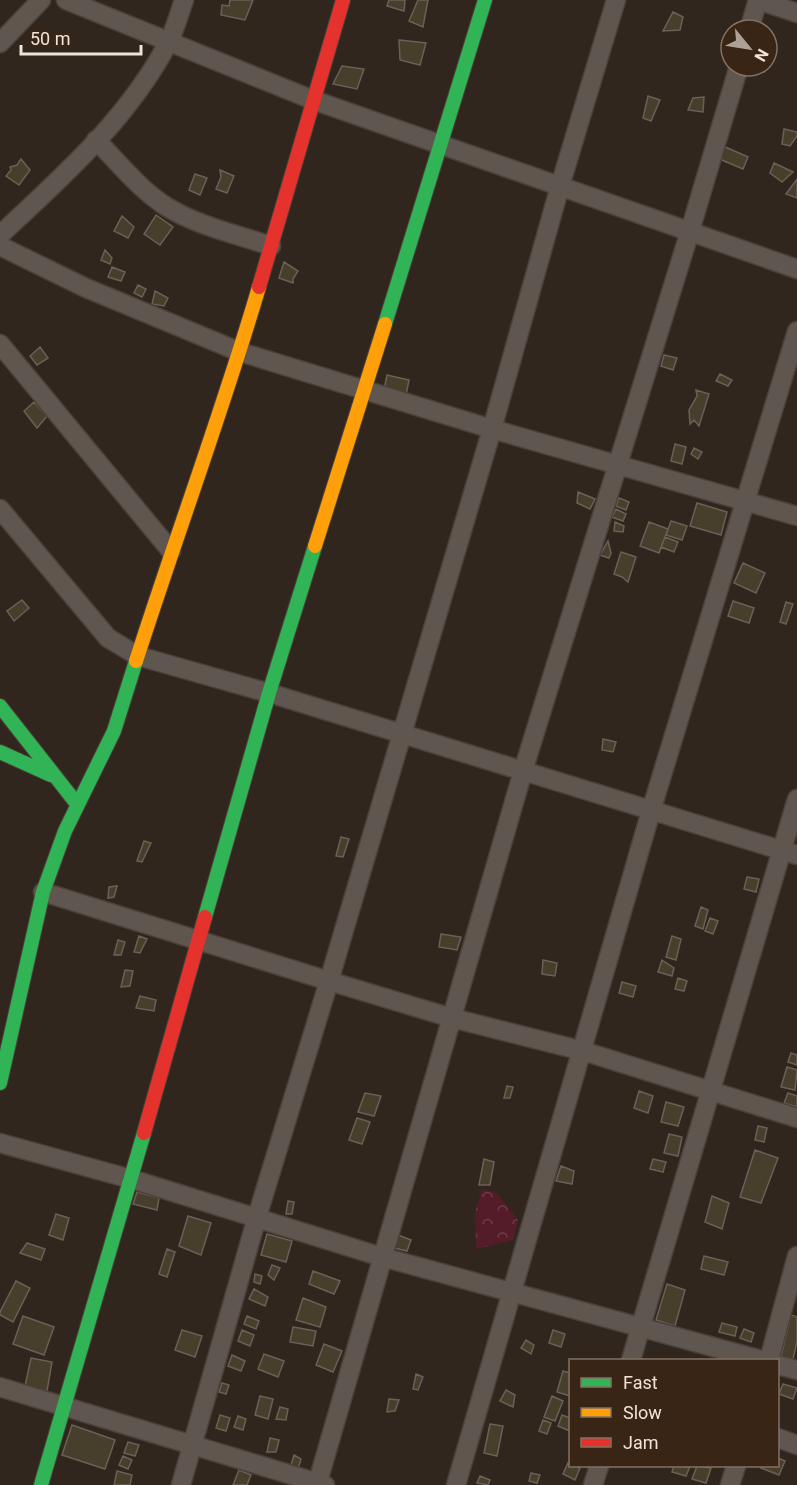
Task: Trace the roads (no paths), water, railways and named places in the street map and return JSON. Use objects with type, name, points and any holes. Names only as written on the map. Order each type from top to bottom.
[{"type":"street","points":[[0,43],[41,0]]},
{"type":"street","points":[[66,0],[313,100],[797,269]]},
{"type":"street","points":[[0,235],[64,174],[133,100],[169,41],[184,0]]},
{"type":"street","points":[[0,1083],[43,892],[65,831],[114,731],[171,551],[240,352],[343,0]]},
{"type":"street","points":[[41,1485],[131,1179],[269,693],[485,0]]},
{"type":"street","points":[[181,1485],[256,1217],[402,735],[616,0]]},
{"type":"street","points":[[753,18],[758,0],[797,13]]},
{"type":"street","points":[[0,1387],[320,1484],[382,1257],[523,771],[735,78]]},
{"type":"street","points":[[96,140],[149,193],[166,206],[187,218],[271,246]]},
{"type":"street","points":[[0,246],[86,288],[240,352],[492,429],[797,516]]},
{"type":"street","points":[[456,1485],[651,811],[797,331]]},
{"type":"street","points":[[0,344],[171,551]]},
{"type":"street","points":[[0,509],[108,638],[138,656],[269,693],[789,853]]},
{"type":"street","points":[[0,706],[77,804]]},
{"type":"street","points":[[0,752],[57,778]]},
{"type":"street","points":[[631,1359],[710,1091],[789,853],[797,799]]},
{"type":"street","points":[[43,892],[452,1018],[583,1052],[797,1118]]},
{"type":"street","points":[[0,1143],[131,1179],[382,1257],[757,1359]]},
{"type":"street","points":[[769,1359],[797,1256]]},
{"type":"street","points":[[779,1366],[797,1370]]},
{"type":"street","points":[[779,1439],[797,1445]]},
{"type":"street","points":[[593,1485],[599,1467]]},
{"type":"street","points":[[730,1485],[736,1467]]}]
